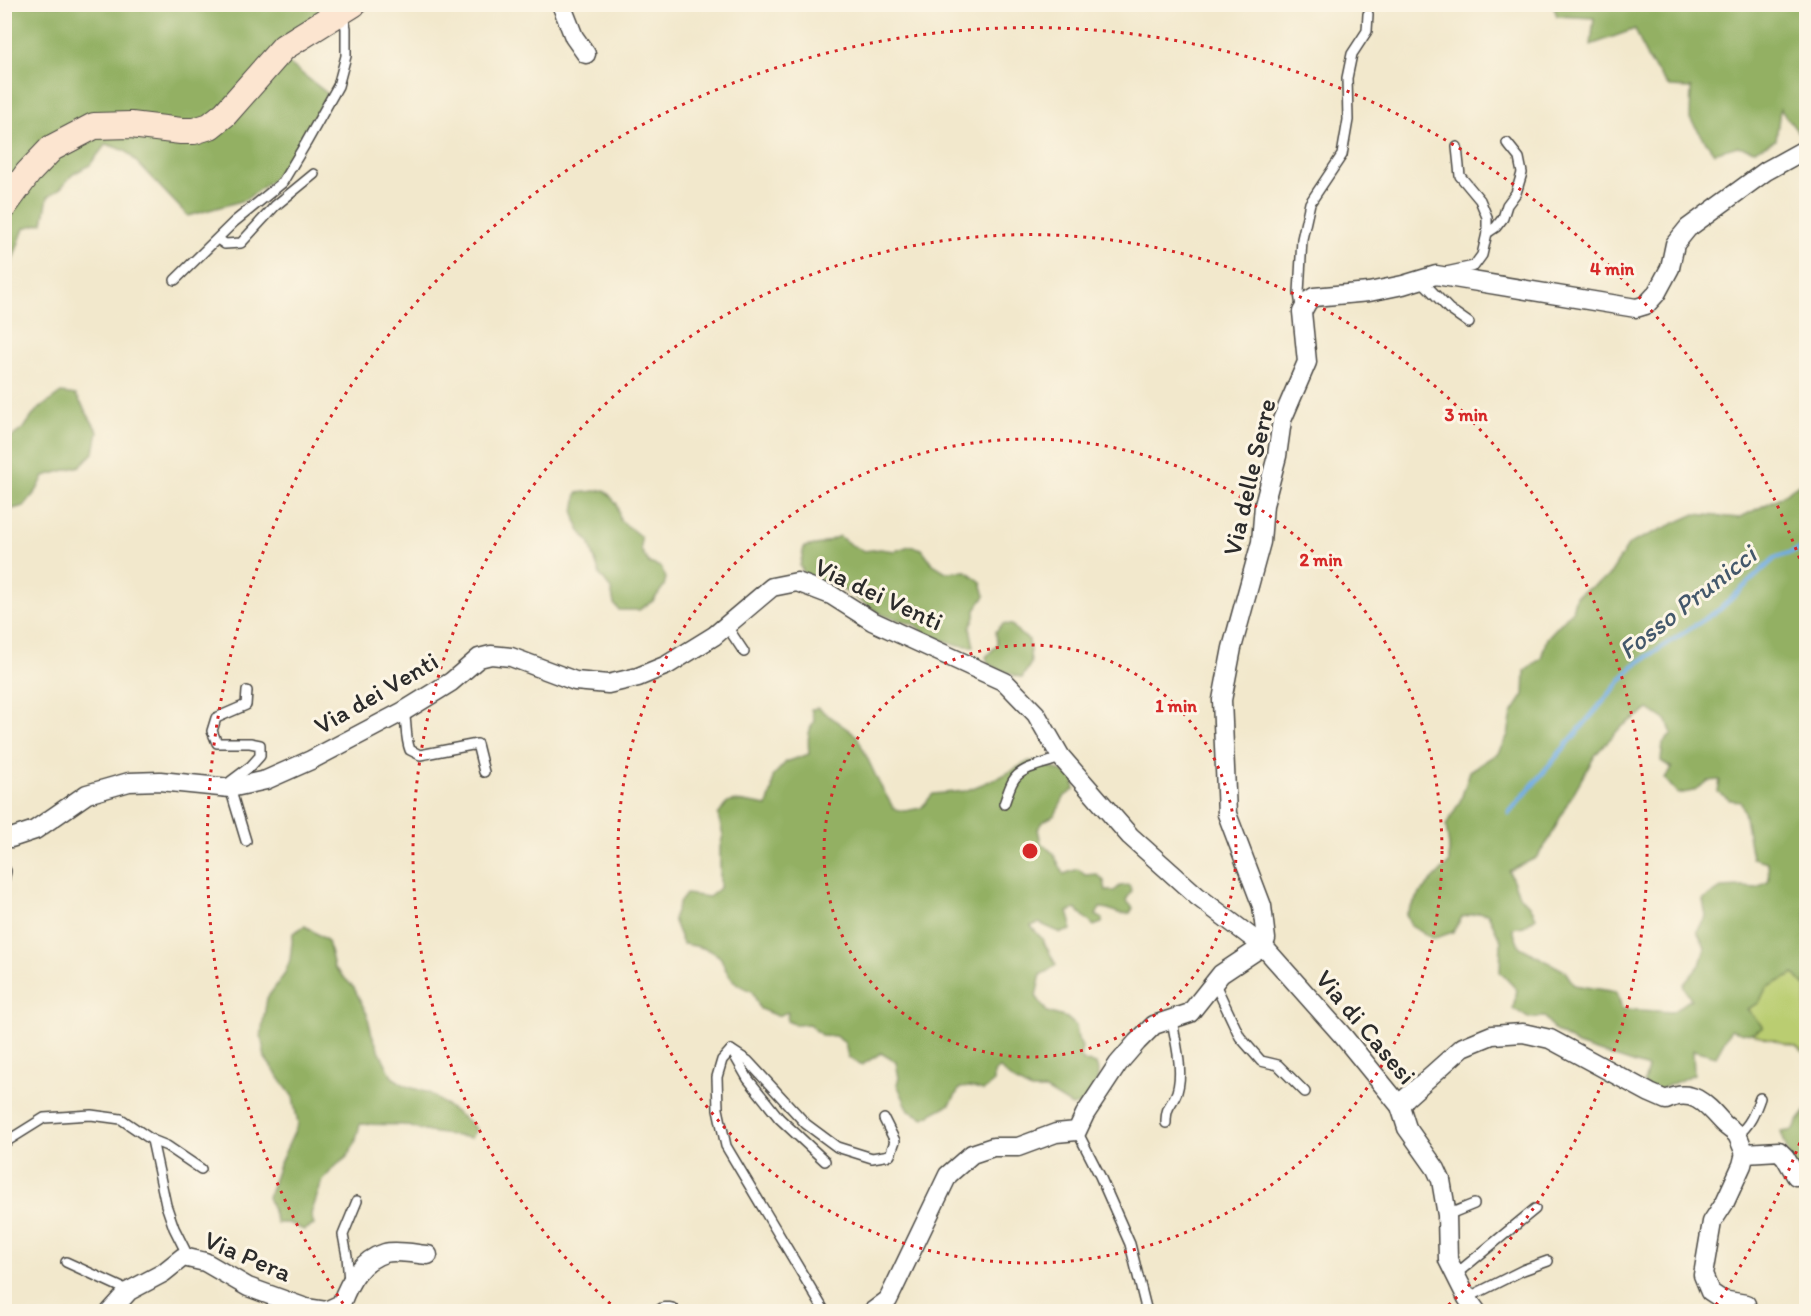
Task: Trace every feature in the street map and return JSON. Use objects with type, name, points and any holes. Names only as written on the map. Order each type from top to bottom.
[{"type":"street","points":[[561,4],[574,37],[586,54]]},
{"type":"street","points":[[4,206],[28,173],[52,148],[94,126],[131,125],[181,131],[194,131],[210,126],[225,114],[284,47],[348,8]]},
{"type":"street","points":[[1302,312],[1308,301],[1314,297],[1369,292],[1429,277],[1636,308],[1646,305],[1656,294],[1670,268],[1675,244],[1688,228],[1766,171],[1806,149]]},
{"type":"street","name":"Via delle Serre","points":[[1263,946],[1266,939],[1262,906],[1227,814],[1222,700],[1232,648],[1261,542],[1264,505],[1277,456],[1282,420],[1307,362],[1302,312]]},
{"type":"street","name":"Via dei Venti","points":[[4,838],[35,830],[87,794],[129,782],[160,781],[230,788],[266,780],[311,760],[404,711],[451,682],[479,658],[491,655],[511,657],[575,681],[608,684],[638,677],[667,665],[714,636],[772,586],[797,582],[831,595],[872,621],[1005,682],[1036,714],[1061,757],[1130,836],[1197,896],[1263,946]]},
{"type":"street","points":[[872,1311],[888,1300],[892,1293],[948,1175],[972,1154],[993,1147],[1018,1146],[1056,1133],[1077,1131],[1085,1114],[1119,1064],[1154,1025],[1190,1013],[1221,974],[1263,946]]},
{"type":"street","name":"Via di Casesi","points":[[1263,946],[1343,1036],[1400,1106],[1407,1128],[1436,1169],[1441,1180],[1447,1215],[1448,1260],[1472,1308]]},
{"type":"street","points":[[1400,1106],[1463,1047],[1491,1035],[1523,1033],[1550,1039],[1666,1100],[1677,1094],[1693,1097],[1708,1105],[1725,1126],[1737,1134],[1745,1152],[1730,1193],[1712,1222],[1703,1275],[1710,1292],[1722,1300],[1746,1304]]},
{"type":"street","points":[[1745,1152],[1779,1151],[1796,1176]]},
{"type":"street","name":"Via Pera","points":[[110,1311],[129,1292],[163,1273],[183,1257],[205,1262],[248,1287],[306,1308],[326,1311],[341,1304],[349,1283],[366,1262],[387,1252],[428,1255]]},
{"type":"street","points":[[664,1311],[670,1311]]},
{"type":"lane","points":[[175,280],[234,222],[282,183],[338,86],[346,56],[348,8]]},
{"type":"lane","points":[[1302,312],[1299,293],[1302,239],[1310,203],[1342,155],[1348,120],[1347,78],[1352,54],[1367,31],[1368,14]]},
{"type":"lane","points":[[1487,233],[1503,218],[1507,205],[1516,193],[1522,173],[1519,158],[1508,143]]},
{"type":"lane","points":[[1457,147],[1460,176],[1480,200],[1487,217],[1487,233],[1482,255],[1474,266],[1429,277],[1449,309],[1469,322]]},
{"type":"lane","points":[[218,239],[225,244],[241,243],[275,206],[314,174]]},
{"type":"lane","points":[[726,625],[744,652]]},
{"type":"lane","points":[[246,841],[230,788],[231,781],[260,756],[260,745],[217,743],[212,731],[216,718],[246,705],[247,691]]},
{"type":"lane","points":[[404,711],[407,722],[406,740],[410,750],[420,755],[477,744],[484,772]]},
{"type":"lane","points":[[1004,804],[1014,779],[1023,771],[1061,757]]},
{"type":"lane","points":[[4,867],[6,871],[4,882]]},
{"type":"lane","points":[[1214,982],[1240,1037],[1261,1061],[1278,1065],[1305,1092]]},
{"type":"lane","points":[[1166,1123],[1166,1110],[1177,1093],[1180,1071],[1172,1019]]},
{"type":"lane","points":[[731,1050],[748,1060],[806,1124],[837,1147],[872,1158],[890,1155],[895,1141],[884,1119]]},
{"type":"lane","points":[[731,1050],[748,1079],[779,1118],[825,1161]]},
{"type":"lane","points":[[731,1050],[722,1060],[717,1077],[718,1109],[726,1146],[825,1311]]},
{"type":"lane","points":[[1737,1134],[1743,1131],[1753,1116],[1760,1098]]},
{"type":"lane","points":[[4,1143],[44,1118],[91,1115],[121,1119],[201,1169]]},
{"type":"lane","points":[[1077,1131],[1130,1244],[1147,1311]]},
{"type":"lane","points":[[152,1140],[166,1205],[174,1228],[189,1258]]},
{"type":"lane","points":[[349,1283],[343,1235],[357,1201]]},
{"type":"lane","points":[[1447,1215],[1474,1204]]},
{"type":"lane","points":[[1456,1274],[1535,1209]]},
{"type":"lane","points":[[1472,1308],[1523,1270],[1548,1261]]},
{"type":"lane","points":[[66,1262],[129,1292]]},
{"type":"green space","points":[[5,5],[335,5],[273,51],[328,94],[291,156],[272,180],[245,200],[188,216],[126,151],[106,144],[90,165],[73,174],[60,189],[48,197],[43,223],[24,228],[11,265],[5,272]]},
{"type":"green space","points":[[1553,5],[1806,5],[1806,127],[1798,132],[1780,109],[1776,140],[1754,150],[1738,146],[1714,153],[1690,119],[1691,88],[1669,87],[1647,58],[1635,29],[1591,45],[1594,18],[1557,16]]},
{"type":"green space","points":[[61,393],[76,395],[98,432],[94,452],[80,466],[44,476],[37,490],[24,506],[5,511],[5,442],[24,428],[36,411]]},
{"type":"green space","points":[[1806,479],[1806,987],[1794,974],[1766,988],[1759,1003],[1747,1009],[1763,1027],[1747,1034],[1731,1029],[1716,1056],[1693,1050],[1694,1074],[1654,1092],[1644,1083],[1648,1068],[1578,1045],[1554,1030],[1545,1017],[1528,1018],[1513,1008],[1517,990],[1500,972],[1501,941],[1488,914],[1479,913],[1462,917],[1453,932],[1433,939],[1411,926],[1406,914],[1422,891],[1449,863],[1446,826],[1461,799],[1470,771],[1498,753],[1508,735],[1512,713],[1524,695],[1525,671],[1541,658],[1547,638],[1572,611],[1576,596],[1608,577],[1629,544],[1695,514],[1739,518],[1777,499]],"holes":[[[1649,709],[1667,721],[1672,734],[1663,743],[1661,761],[1672,768],[1665,779],[1678,794],[1693,791],[1708,781],[1720,780],[1718,792],[1730,800],[1740,801],[1744,811],[1752,858],[1768,862],[1769,881],[1758,888],[1721,888],[1703,900],[1706,917],[1697,931],[1705,948],[1700,965],[1683,985],[1691,999],[1672,1012],[1622,1009],[1617,992],[1574,985],[1565,971],[1520,947],[1512,928],[1524,926],[1536,917],[1530,905],[1520,897],[1509,871],[1536,858],[1549,840],[1596,754],[1621,727]]]},
{"type":"green space","points":[[605,490],[617,504],[620,520],[641,537],[641,550],[649,563],[661,567],[666,578],[664,586],[653,601],[639,610],[619,610],[614,604],[611,589],[600,575],[589,542],[579,530],[574,513],[577,493]]},
{"type":"green space","points":[[839,536],[864,551],[880,549],[895,551],[909,546],[922,549],[933,564],[946,572],[966,571],[981,582],[985,596],[975,610],[975,617],[970,628],[974,647],[927,635],[915,625],[883,615],[845,591],[805,574],[800,566],[804,547],[821,544]]},
{"type":"green space","points":[[1003,624],[1012,625],[1029,640],[1031,663],[1022,678],[989,665],[986,657],[997,645],[996,631]]},
{"type":"green space","points":[[818,708],[857,736],[894,809],[905,811],[921,808],[933,794],[965,791],[1000,777],[1029,761],[1038,762],[1063,772],[1075,780],[1074,790],[1065,796],[1055,815],[1044,821],[1038,829],[1041,843],[1053,853],[1064,874],[1078,869],[1085,875],[1096,874],[1104,881],[1106,891],[1114,891],[1120,886],[1129,885],[1132,891],[1126,900],[1133,908],[1130,913],[1124,914],[1100,908],[1096,915],[1103,919],[1102,923],[1094,926],[1076,909],[1068,912],[1071,930],[1061,933],[1039,923],[1031,926],[1042,939],[1056,965],[1041,974],[1036,996],[1047,1012],[1067,1018],[1076,1026],[1082,1047],[1080,1057],[1086,1062],[1096,1064],[1097,1083],[1086,1101],[1072,1106],[1046,1090],[1031,1090],[1012,1080],[999,1068],[994,1073],[994,1082],[983,1091],[970,1087],[960,1088],[950,1104],[924,1118],[909,1111],[897,1084],[899,1078],[896,1062],[881,1053],[862,1065],[848,1057],[845,1043],[835,1036],[821,1035],[809,1024],[796,1025],[787,1021],[788,1012],[777,1016],[760,1009],[752,991],[734,981],[720,957],[707,949],[683,944],[673,919],[679,903],[686,894],[709,897],[720,888],[720,847],[723,835],[718,815],[725,805],[731,802],[741,801],[767,806],[773,776],[786,762],[809,754],[809,733],[814,721],[811,709]]},
{"type":"green space","points":[[305,926],[328,941],[334,967],[354,988],[367,1014],[372,1035],[392,1077],[406,1086],[429,1093],[476,1129],[471,1138],[429,1132],[404,1125],[360,1124],[355,1144],[346,1158],[333,1168],[322,1182],[311,1214],[314,1225],[304,1230],[288,1223],[277,1223],[268,1197],[279,1165],[298,1124],[293,1097],[265,1058],[261,1035],[267,998],[284,975],[290,960],[293,933]]},
{"type":"green space","points":[[1794,974],[1806,987],[1805,1053],[1795,1046],[1753,1034],[1763,1027],[1747,1009],[1759,1003],[1766,988]]},
{"type":"green space","points":[[1806,1111],[1806,1184],[1792,1164],[1781,1132],[1794,1130]]},
{"type":"waterway","name":"Fosso Prunicci","points":[[1509,813],[1633,666],[1720,609],[1775,558],[1806,547]]}]
